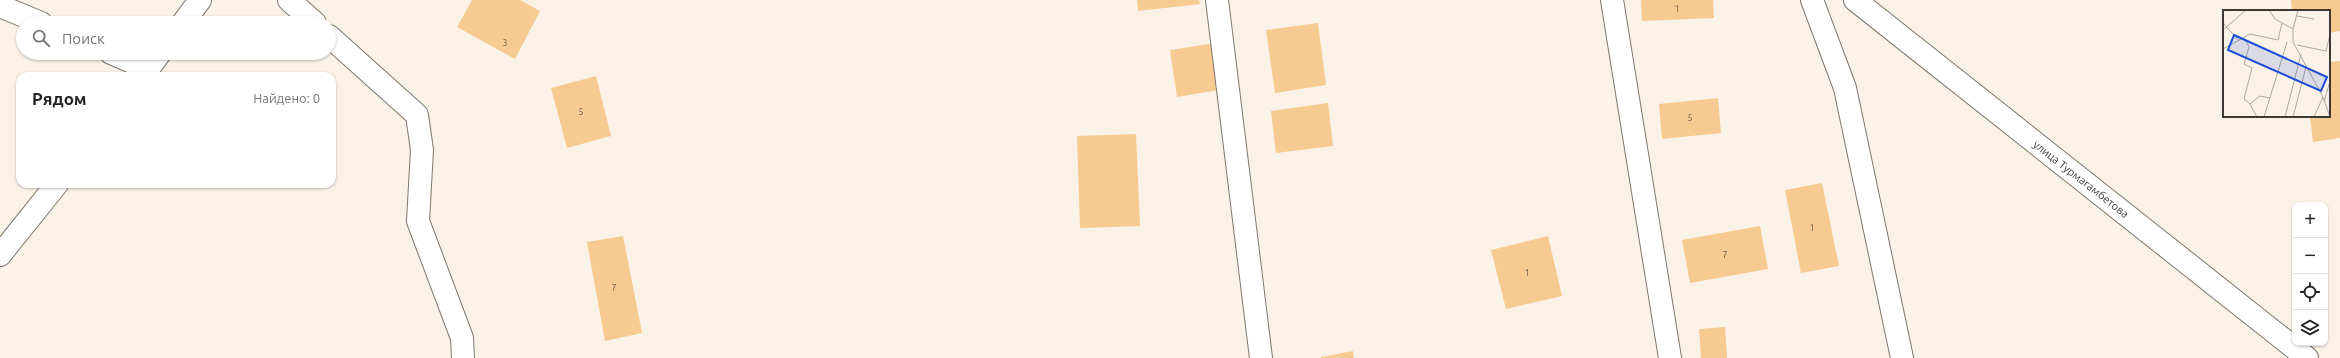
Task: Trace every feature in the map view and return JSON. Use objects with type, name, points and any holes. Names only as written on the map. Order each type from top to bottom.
[{"type":"street","points":[[188,16],[200,0]]},
{"type":"street","points":[[289,0],[307,16]]},
{"type":"street","points":[[1216,0],[1261,358]]},
{"type":"street","points":[[1612,0],[1670,358]]},
{"type":"street","points":[[1812,0],[1845,88],[1902,358]]},
{"type":"street","name":"улица Турмагамбетова","points":[[1854,0],[2307,358]]},
{"type":"street","points":[[0,6],[24,16]]},
{"type":"street","points":[[336,42],[417,115],[422,150],[418,221],[462,338],[462,358]]},
{"type":"street","points":[[133,60],[151,66]]},
{"type":"street","points":[[0,255],[53,188]]},
{"type":"building","points":[[472,0],[520,0],[540,11],[515,59],[457,27]]},
{"type":"building","points":[[1137,0],[1199,0],[1200,4],[1138,11]]},
{"type":"building","points":[[1641,0],[1713,0],[1714,18],[1642,21]]},
{"type":"building","points":[[2291,0],[2340,0],[2340,31],[2330,33],[2330,10],[2292,10]]},
{"type":"building","points":[[1318,23],[1326,85],[1275,93],[1266,30]]},
{"type":"building","points":[[1216,43],[1224,89],[1177,97],[1170,50]]},
{"type":"building","points":[[2340,61],[2340,138],[2313,142],[2310,117],[2330,117],[2330,62]]},
{"type":"building","points":[[596,76],[611,136],[567,148],[551,88]]},
{"type":"building","points":[[1718,98],[1721,133],[1662,139],[1659,104]]},
{"type":"building","points":[[1328,103],[1333,146],[1276,153],[1271,111]]},
{"type":"building","points":[[1136,134],[1140,226],[1080,228],[1077,136]]},
{"type":"building","points":[[1822,183],[1839,266],[1801,273],[1785,190]]},
{"type":"building","points":[[1760,226],[1768,269],[1690,283],[1682,240]]},
{"type":"building","points":[[623,236],[642,333],[605,341],[587,242]]},
{"type":"building","points":[[1548,236],[1562,296],[1506,309],[1491,250]]},
{"type":"building","points":[[1725,327],[1727,358],[1701,358],[1699,329]]},
{"type":"building","points":[[1353,351],[1354,358],[1321,358],[1321,357]]}]
